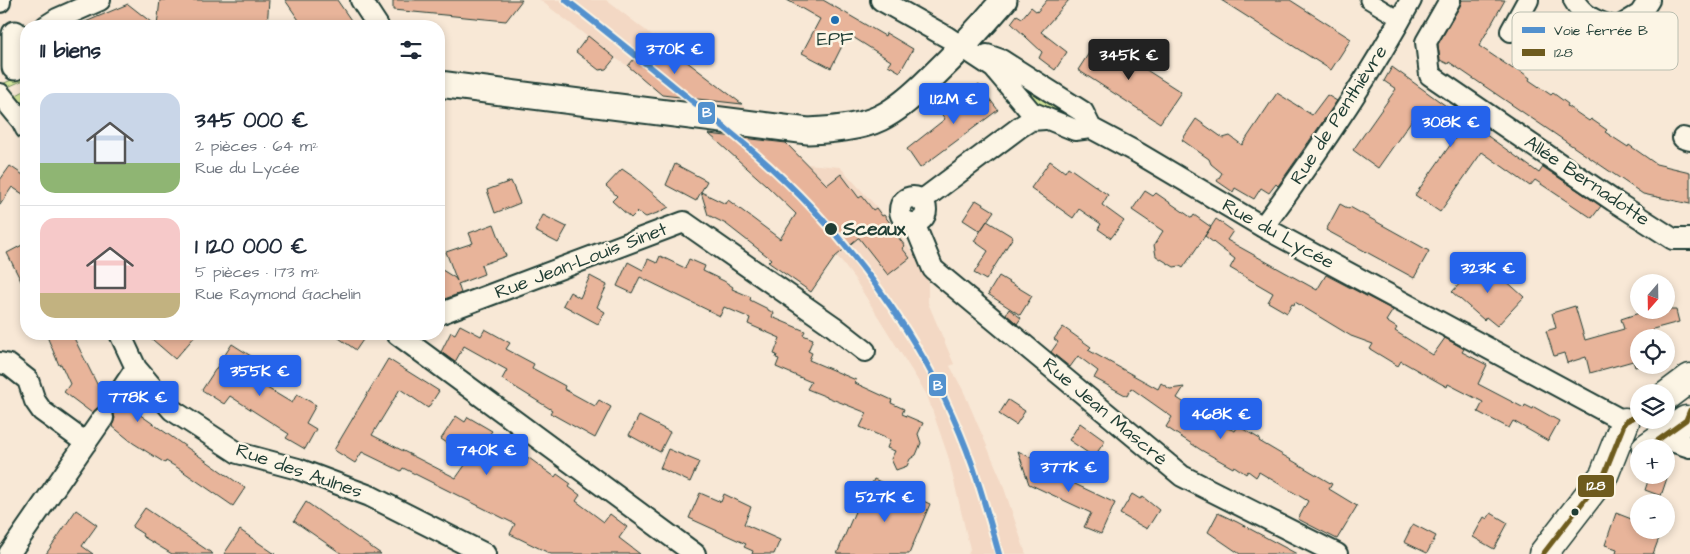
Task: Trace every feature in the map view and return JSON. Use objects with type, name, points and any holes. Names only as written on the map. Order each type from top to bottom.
[{"type":"main road","points":[[1675,389],[1690,378]]},
{"type":"main road","points":[[1658,439],[1683,415]]},
{"type":"main road","points":[[1551,552],[1604,475],[1630,422]]},
{"type":"main road","points":[[1639,429],[1649,439]]},
{"type":"main road","points":[[1604,475],[1630,458]]},
{"type":"street","points":[[61,20],[100,0]]},
{"type":"street","points":[[361,0],[374,20]]},
{"type":"street","name":"Rue du Lycée","points":[[881,0],[963,47],[994,68],[1031,112],[1074,130],[1091,128],[1138,153],[1263,227],[1630,417]]},
{"type":"street","points":[[445,85],[808,130],[847,128],[879,119],[912,96],[963,47],[1004,0]]},
{"type":"street","points":[[1368,0],[1401,20]]},
{"type":"street","name":"Rue de Penthièvre","points":[[1263,227],[1312,161],[1364,82],[1411,0]]},
{"type":"street","name":"Allée Bernadotte","points":[[1450,0],[1426,42],[1430,75],[1614,202],[1674,239],[1690,239]]},
{"type":"street","points":[[1521,12],[1528,0]]},
{"type":"street","points":[[1574,0],[1583,12]]},
{"type":"street","points":[[1641,12],[1649,0]]},
{"type":"street","points":[[14,34],[14,68]]},
{"type":"street","name":"Rue du Lycée","points":[[963,47],[1001,60],[1072,104],[1084,112],[1091,128]]},
{"type":"street","points":[[0,94],[20,116]]},
{"type":"street","name":"Rue Jean Mascré","points":[[1045,118],[1031,120],[1020,126],[921,201],[926,210],[925,215],[922,220],[914,223],[933,269],[1182,476],[1337,554]]},
{"type":"street","name":"Rue Jean-Louis Sinet","points":[[445,312],[684,222],[833,326],[865,351]]},
{"type":"street","name":"Rue des Aulnes","points":[[123,340],[136,368],[172,410],[238,453],[298,469],[370,496],[485,554]]},
{"type":"street","points":[[405,340],[695,554]]},
{"type":"street","points":[[0,363],[9,365],[28,380],[42,411],[86,443]]},
{"type":"street","points":[[116,398],[136,368]]},
{"type":"street","points":[[8,554],[103,418]]},
{"type":"street","points":[[1675,445],[1690,447]]},
{"type":"shaded area","points":[[540,0],[606,0],[735,99],[786,142],[807,164],[840,167],[884,215],[928,273],[928,303],[954,364],[950,366],[963,390],[1001,479],[1026,554],[968,554],[970,549],[948,456],[927,395],[854,278],[837,256],[826,263],[829,267],[825,271],[820,238],[786,203],[710,134],[628,66]]},
{"type":"green space","points":[[20,76],[20,82],[1,90],[0,86]]},
{"type":"green space","points":[[1024,87],[1073,115],[1079,124],[1031,102],[1022,90]]},
{"type":"green space","points":[[20,93],[20,109],[9,99]]},
{"type":"building","points":[[160,0],[269,0],[267,20],[158,20]]},
{"type":"building","points":[[285,0],[337,0],[351,20],[299,20]]},
{"type":"building","points":[[393,0],[522,0],[506,21],[393,10]]},
{"type":"building","points":[[787,0],[823,0],[885,36],[886,33],[913,49],[900,72],[888,65],[891,61],[848,34],[831,68],[802,53],[820,19]]},
{"type":"building","points":[[1047,0],[1069,0],[1041,32],[1067,52],[1055,70],[1039,58],[1042,52],[1011,23],[1017,15],[1022,18],[1031,7],[1037,12]]},
{"type":"building","points":[[1221,0],[1290,0],[1351,39],[1331,70]]},
{"type":"building","points":[[1462,0],[1505,0],[1479,46],[1512,70],[1519,70],[1530,78],[1529,80],[1551,95],[1553,93],[1568,104],[1567,106],[1589,121],[1591,119],[1607,130],[1605,132],[1628,147],[1629,145],[1656,164],[1690,172],[1690,204],[1643,194],[1449,62],[1448,64],[1440,60],[1438,44]]},
{"type":"building","points":[[128,4],[148,20],[90,20]]},
{"type":"building","points":[[588,36],[615,58],[606,69],[599,70],[576,52]]},
{"type":"building","points":[[654,36],[742,104],[662,95],[628,66]]},
{"type":"building","points":[[1098,39],[1181,92],[1160,123],[1078,70]]},
{"type":"building","points":[[1392,67],[1539,173],[1543,167],[1601,206],[1592,218],[1535,180],[1530,186],[1482,152],[1440,212],[1415,195],[1458,134],[1421,107],[1378,168],[1353,150],[1396,89],[1384,81]]},
{"type":"building","points":[[979,85],[998,110],[920,168],[907,149],[945,119],[940,112],[963,93],[965,96]]},
{"type":"building","points":[[1277,93],[1312,115],[1327,95],[1337,101],[1278,186],[1276,184],[1269,193],[1261,188],[1254,199],[1235,188],[1233,192],[1217,181],[1222,173],[1211,164],[1209,159],[1182,140],[1196,119],[1223,138],[1230,136],[1242,145]]},
{"type":"building","points":[[709,134],[786,143],[827,185],[841,174],[859,198],[862,196],[873,210],[876,208],[882,216],[884,215],[900,236],[898,237],[905,246],[902,248],[910,258],[888,275],[858,238],[835,257],[811,292],[768,262],[771,259],[726,224],[708,215],[701,192],[726,204],[728,200],[780,239],[796,214]]},
{"type":"building","points":[[1050,161],[1065,172],[1068,167],[1108,195],[1102,205],[1124,221],[1111,238],[1098,229],[1101,224],[1079,209],[1073,218],[1031,188]]},
{"type":"building","points":[[675,164],[707,181],[696,201],[666,185]]},
{"type":"building","points":[[10,166],[20,173],[20,192],[12,187],[0,205],[0,180]]},
{"type":"building","points":[[622,169],[669,207],[646,217],[637,212],[631,218],[612,201],[617,196],[606,186]]},
{"type":"building","points":[[511,181],[520,203],[495,213],[487,190]]},
{"type":"building","points":[[1145,191],[1153,196],[1156,193],[1192,218],[1194,215],[1211,227],[1183,268],[1180,266],[1174,267],[1156,256],[1154,245],[1163,231],[1132,210]]},
{"type":"building","points":[[976,200],[994,211],[980,231],[963,220]]},
{"type":"building","points":[[1340,204],[1349,209],[1350,207],[1429,251],[1414,278],[1326,230]]},
{"type":"building","points":[[543,215],[567,227],[558,243],[535,231]]},
{"type":"building","points":[[1216,219],[1233,231],[1227,240],[1317,290],[1326,275],[1393,310],[1386,321],[1397,328],[1395,331],[1433,355],[1445,338],[1464,349],[1462,352],[1487,365],[1478,384],[1524,408],[1525,405],[1533,409],[1534,407],[1559,421],[1548,441],[1513,421],[1509,428],[1478,412],[1483,402],[1448,384],[1447,387],[1401,361],[1398,366],[1370,349],[1373,344],[1351,336],[1295,302],[1287,313],[1268,302],[1273,293],[1230,268],[1235,259],[1205,236]]},
{"type":"building","points":[[987,221],[1013,237],[986,280],[974,273],[988,251],[974,241]]},
{"type":"building","points":[[494,224],[506,256],[481,265],[484,274],[458,284],[461,293],[445,299],[445,272],[457,281],[446,252],[473,243],[469,233]]},
{"type":"building","points":[[20,246],[20,279],[7,253]]},
{"type":"building","points":[[660,256],[685,268],[689,259],[705,266],[703,271],[724,281],[733,287],[732,289],[751,297],[750,300],[774,313],[772,317],[805,331],[803,335],[813,339],[808,351],[812,353],[809,360],[856,380],[855,383],[892,400],[891,403],[904,409],[902,414],[923,423],[918,434],[921,443],[916,455],[910,459],[907,466],[896,470],[891,459],[895,451],[887,448],[890,440],[860,427],[867,413],[807,389],[811,382],[776,367],[779,359],[774,354],[780,338],[748,324],[750,318],[724,307],[720,316],[640,277],[632,293],[617,286],[628,262],[643,270],[648,259],[657,263]]},
{"type":"building","points":[[1482,259],[1524,297],[1497,326],[1486,317],[1484,320],[1452,292]]},
{"type":"building","points":[[590,276],[607,285],[597,307],[605,312],[598,324],[563,305],[570,292],[580,298]]},
{"type":"building","points":[[999,276],[1032,296],[1020,315],[988,294]]},
{"type":"building","points":[[1575,306],[1585,340],[1624,329],[1621,319],[1630,316],[1630,319],[1675,319],[1676,310],[1679,322],[1653,329],[1630,329],[1630,362],[1590,373],[1586,357],[1567,363],[1564,353],[1554,356],[1546,331],[1556,328],[1552,313]]},
{"type":"building","points":[[1009,309],[1021,318],[1017,324],[1006,314]]},
{"type":"building","points":[[460,325],[481,336],[485,329],[510,343],[506,349],[534,364],[532,368],[565,386],[564,389],[595,406],[599,400],[611,407],[595,438],[550,413],[552,410],[502,379],[507,370],[464,346],[455,362],[441,352],[451,332],[455,334]]},
{"type":"building","points":[[1063,327],[1091,347],[1088,350],[1158,389],[1161,383],[1170,389],[1184,387],[1177,398],[1215,423],[1235,431],[1238,426],[1260,439],[1259,441],[1332,484],[1329,489],[1357,506],[1337,539],[1298,519],[1308,501],[1259,472],[1256,477],[1248,471],[1246,474],[1201,450],[1166,427],[1172,417],[1131,388],[1127,396],[1094,378],[1098,371],[1078,356],[1070,367],[1051,352],[1058,342],[1054,339]]},
{"type":"building","points":[[49,340],[75,340],[99,388],[106,392],[104,398],[109,408],[104,406],[98,407],[92,413],[64,392],[70,384],[61,364],[59,365]]},
{"type":"building","points":[[153,340],[192,340],[175,359]]},
{"type":"building","points":[[342,340],[363,340],[356,350]]},
{"type":"building","points":[[232,344],[254,358],[244,374],[292,403],[297,394],[316,405],[306,423],[316,429],[305,449],[286,438],[289,434],[230,396],[224,404],[202,390]]},
{"type":"building","points":[[388,359],[439,391],[428,408],[400,389],[372,435],[456,478],[470,458],[441,439],[456,416],[465,422],[468,417],[492,431],[484,442],[523,466],[529,458],[555,477],[557,474],[571,484],[569,487],[580,495],[576,501],[604,522],[610,514],[627,527],[619,538],[640,554],[551,554],[510,534],[515,524],[403,468],[401,471],[362,452],[355,463],[334,450]]},
{"type":"building","points":[[1008,400],[1025,411],[1016,425],[999,414]]},
{"type":"building","points":[[126,405],[245,488],[233,506],[178,468],[166,461],[165,463],[133,443],[112,426],[115,418],[109,408],[116,410]]},
{"type":"building","points":[[639,416],[670,432],[660,452],[629,435]]},
{"type":"building","points":[[1080,423],[1105,441],[1094,457],[1069,440]]},
{"type":"building","points":[[668,449],[699,462],[690,482],[660,468]]},
{"type":"building","points":[[1018,451],[1043,464],[1042,467],[1056,475],[1115,503],[1101,534],[1084,527],[1091,513],[1029,484]]},
{"type":"building","points":[[874,479],[930,504],[909,554],[837,554],[859,502],[863,504]]},
{"type":"building","points":[[1647,484],[1665,484],[1662,494],[1645,490]]},
{"type":"building","points":[[700,493],[721,502],[724,494],[751,507],[744,524],[780,540],[774,554],[752,554],[753,551],[744,547],[746,544],[689,518]]},
{"type":"building","points":[[1132,494],[1140,499],[1143,497],[1159,510],[1147,529],[1120,514]]},
{"type":"building","points":[[306,502],[381,554],[342,554],[294,521]]},
{"type":"building","points":[[145,508],[213,554],[172,554],[142,536],[143,534],[132,527]]},
{"type":"building","points":[[76,510],[97,525],[82,546],[93,554],[46,554]]},
{"type":"building","points":[[1218,513],[1297,554],[1240,554],[1208,532]]},
{"type":"building","points":[[1491,513],[1508,523],[1494,549],[1473,537],[1484,517],[1487,519]]},
{"type":"building","points":[[1616,513],[1630,518],[1630,539],[1659,539],[1653,554],[1616,554],[1617,549],[1605,545]]},
{"type":"building","points":[[1413,524],[1436,536],[1427,553],[1404,542]]},
{"type":"building","points":[[240,530],[275,554],[224,554]]},
{"type":"rail line","name":"B","points":[[566,0],[766,163],[813,209],[862,267],[906,330],[944,397],[973,467],[999,554]]},
{"type":"transit line","name":"128","points":[[1660,439],[1686,420],[1690,410]]},
{"type":"transit line","name":"128","points":[[1543,554],[1604,475],[1625,422],[1630,419]]},
{"type":"place","name":"EPF","points":[[835,20]]},
{"type":"place","name":"Sceaux","points":[[831,229]]}]
